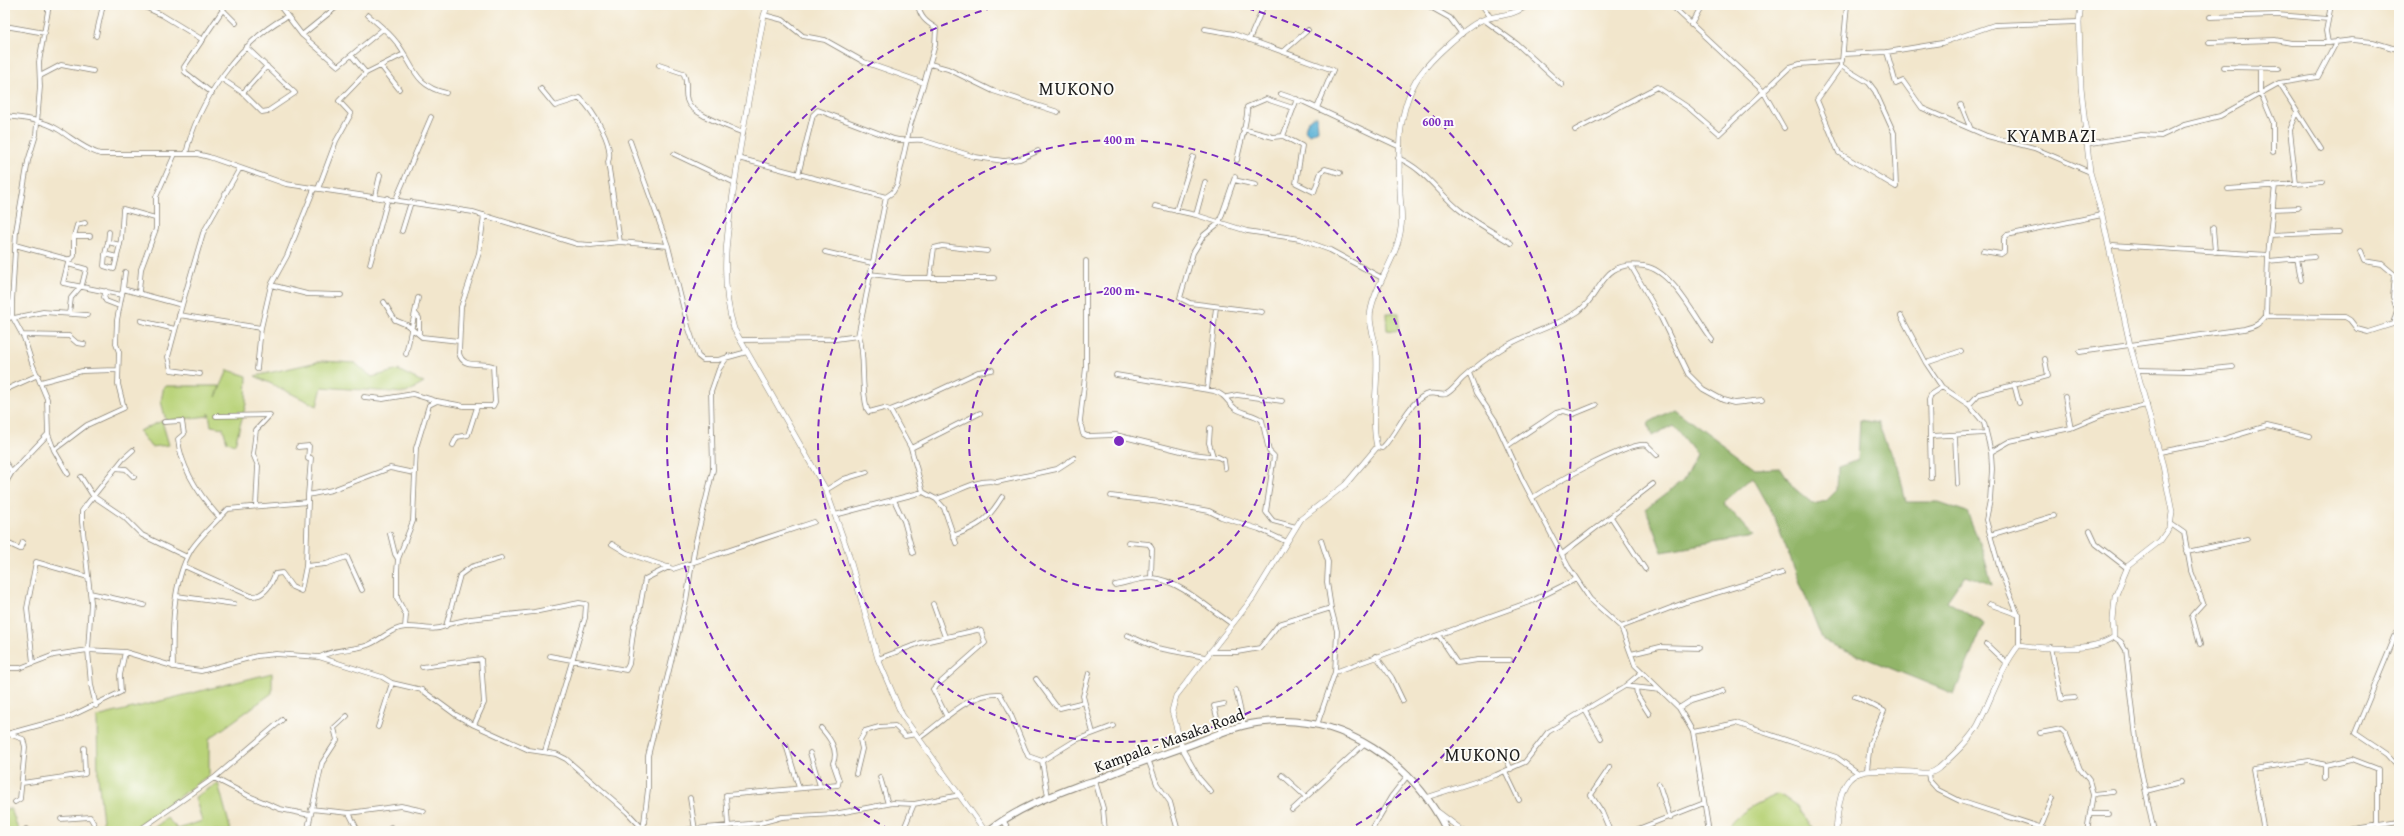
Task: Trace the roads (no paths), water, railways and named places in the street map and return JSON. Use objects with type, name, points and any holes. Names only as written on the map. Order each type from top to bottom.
[{"type":"main road","name":"Kampala - Masaka Road","points":[[988,831],[1021,808],[1048,797],[1095,781],[1148,759],[1221,733],[1244,726],[1265,722],[1293,722],[1317,725],[1365,743],[1379,751],[1408,775],[1428,797],[1448,831]]},
{"type":"street","points":[[49,5],[39,62],[40,76],[36,136],[27,169],[15,245],[13,317],[23,335],[31,362],[38,375],[47,399],[48,434],[54,450],[68,474]]},
{"type":"street","points":[[96,36],[103,5]]},
{"type":"street","points":[[279,5],[286,17],[302,35],[336,66],[352,56],[383,29]]},
{"type":"street","points":[[302,35],[339,5]]},
{"type":"street","points":[[768,5],[764,15],[738,158],[727,231],[724,275],[728,311],[734,329],[746,352],[826,490],[835,515],[878,659],[902,715],[985,831]]},
{"type":"street","points":[[918,5],[922,17],[929,25],[936,28],[930,64],[906,142],[897,184],[893,192],[886,197],[870,274],[859,335],[863,351],[862,386],[867,409],[869,412],[884,408],[890,410],[933,393],[978,372],[992,370]]},
{"type":"street","points":[[1249,40],[1264,5]]},
{"type":"street","points":[[1427,5],[1450,18],[1462,34]]},
{"type":"street","points":[[1482,5],[1491,18]]},
{"type":"street","points":[[1377,448],[1376,398],[1378,372],[1370,317],[1373,300],[1382,278],[1391,262],[1402,227],[1398,158],[1402,121],[1409,96],[1418,76],[1474,24],[1491,18],[1521,11],[1527,5]]},
{"type":"street","points":[[1671,5],[1763,92],[1784,128]]},
{"type":"street","points":[[1691,25],[1702,5]]},
{"type":"street","points":[[1840,66],[1869,83],[1875,91],[1894,133],[1896,187],[1839,153],[1816,100],[1842,61],[1844,54],[1847,5]]},
{"type":"street","points":[[2081,5],[2079,22],[2080,87],[2090,172],[2102,215],[2130,345],[2160,452],[2172,512],[2171,524],[2160,541],[2127,568],[2115,597],[2113,620],[2114,637]]},
{"type":"street","points":[[2328,43],[2326,31],[2331,5]]},
{"type":"street","points":[[212,93],[184,70],[224,7],[236,23]]},
{"type":"street","points":[[147,8],[162,14],[203,40]]},
{"type":"street","points":[[368,15],[398,44],[418,78],[436,91],[446,94]]},
{"type":"street","points":[[764,15],[783,20],[803,36],[825,40],[864,62],[924,83]]},
{"type":"street","points":[[2210,17],[2277,15],[2328,19]]},
{"type":"street","points":[[186,154],[204,105],[222,79],[230,64],[265,30],[286,17]]},
{"type":"street","points":[[1484,20],[1517,44],[1562,85]]},
{"type":"street","points":[[1844,54],[1887,52],[1942,43],[1994,25],[2079,22]]},
{"type":"street","points":[[5,26],[45,33]]},
{"type":"street","points":[[1206,28],[1249,40],[1332,70],[1317,108]]},
{"type":"street","points":[[1283,52],[1308,30]]},
{"type":"street","points":[[2209,42],[2275,40],[2328,43],[2373,42],[2399,50]]},
{"type":"street","points":[[2086,144],[2141,136],[2161,136],[2184,126],[2220,116],[2279,83],[2318,77],[2337,42]]},
{"type":"street","points":[[222,79],[244,93],[259,110],[265,112],[295,93],[246,47]]},
{"type":"street","points":[[1887,52],[1896,84],[1903,81],[1922,108],[1970,127],[1987,136],[2034,148],[2090,172]]},
{"type":"street","points":[[257,369],[261,328],[271,285],[287,256],[336,141],[351,114],[339,101],[366,73],[404,54]]},
{"type":"street","points":[[352,56],[366,73]]},
{"type":"street","points":[[1575,130],[1657,87],[1689,108],[1719,134],[1790,67],[1800,64],[1842,61]]},
{"type":"street","points":[[930,64],[952,71],[993,91],[1058,112]]},
{"type":"street","points":[[40,76],[61,65],[93,71]]},
{"type":"street","points":[[659,65],[683,73],[687,84],[687,100],[692,107],[707,117],[743,133]]},
{"type":"street","points":[[244,93],[267,66]]},
{"type":"street","points":[[381,66],[399,89]]},
{"type":"street","points":[[2224,67],[2279,68]]},
{"type":"street","points":[[2260,67],[2260,91],[2273,122],[2273,152]]},
{"type":"street","points":[[2279,83],[2321,150]]},
{"type":"street","points":[[541,89],[555,106],[580,98],[606,137],[611,155],[608,162],[620,242]]},
{"type":"street","points":[[1281,94],[1297,99],[1400,147]]},
{"type":"street","points":[[1237,160],[1243,129],[1249,112],[1247,107],[1266,99],[1293,108]]},
{"type":"street","points":[[1283,136],[1297,99]]},
{"type":"street","points":[[1961,105],[1970,127]]},
{"type":"street","points":[[798,175],[813,115],[818,110],[906,142],[913,139],[922,140],[975,157],[1004,161],[1020,159],[1038,151]]},
{"type":"street","points":[[2296,184],[2290,130],[2297,113]]},
{"type":"street","points":[[5,116],[37,120],[58,130],[86,149],[100,154],[186,154],[209,157],[273,181],[316,189],[396,199],[484,215],[577,244],[591,245],[620,242],[668,246]]},
{"type":"street","points":[[396,199],[431,117]]},
{"type":"street","points":[[1243,129],[1272,137],[1283,136],[1302,146],[1296,183],[1302,187],[1314,192],[1321,172],[1325,169],[1340,172]]},
{"type":"street","points":[[630,141],[668,246],[688,326],[698,356],[706,361],[746,352]]},
{"type":"street","points":[[139,292],[141,269],[154,240],[156,197],[175,154]]},
{"type":"street","points":[[674,154],[735,183]]},
{"type":"street","points":[[1176,211],[1194,157]]},
{"type":"street","points":[[738,158],[764,163],[798,175],[886,197]]},
{"type":"street","points":[[1398,158],[1411,164],[1431,180],[1461,211],[1511,243]]},
{"type":"street","points":[[200,374],[171,370],[168,356],[203,233],[240,168]]},
{"type":"street","points":[[375,196],[380,175]]},
{"type":"street","points":[[1256,185],[1235,178],[1220,222],[1204,235],[1193,253],[1180,298],[1185,302],[1262,312]]},
{"type":"street","points":[[1196,215],[1205,182]]},
{"type":"street","points":[[2228,188],[2322,182]]},
{"type":"street","points":[[2266,316],[2268,255],[2275,185]]},
{"type":"street","points":[[370,264],[388,198]]},
{"type":"street","points":[[402,231],[411,202]]},
{"type":"street","points":[[1155,206],[1196,215],[1248,231],[1295,238],[1316,244],[1382,278]]},
{"type":"street","points":[[2273,209],[2298,208]]},
{"type":"street","points":[[109,232],[104,266],[114,269],[120,245],[123,209],[155,218]]},
{"type":"street","points":[[364,397],[383,399],[413,394],[436,401],[477,407],[494,404],[494,368],[490,365],[464,362],[459,355],[461,306],[479,253],[484,215]]},
{"type":"street","points":[[1983,251],[2001,254],[2004,252],[2004,239],[2007,235],[2102,215]]},
{"type":"street","points":[[85,223],[78,224],[74,236],[74,256],[68,262],[63,283],[82,285],[122,295]]},
{"type":"street","points":[[2213,228],[2215,252]]},
{"type":"street","points":[[2270,235],[2339,232]]},
{"type":"street","points":[[74,236],[90,236]]},
{"type":"street","points":[[108,242],[120,245]]},
{"type":"street","points":[[15,245],[86,269],[82,285],[71,298],[69,314]]},
{"type":"street","points":[[2109,248],[2113,245],[2268,255]]},
{"type":"street","points":[[930,278],[934,248],[942,246],[987,251]]},
{"type":"street","points":[[2080,352],[2249,328],[2254,327],[2266,316],[2345,317],[2350,320],[2357,329],[2368,332],[2393,324],[2397,310],[2393,297],[2395,274],[2382,264],[2364,261],[2360,251]]},
{"type":"street","points":[[825,252],[872,263]]},
{"type":"street","points":[[105,254],[117,257]]},
{"type":"street","points":[[2268,261],[2314,257]]},
{"type":"street","points":[[2297,258],[2301,280]]},
{"type":"street","points":[[1086,261],[1086,367],[1080,421],[1083,434],[1087,436],[1116,435],[1193,454],[1213,456],[1224,460],[1225,468]]},
{"type":"street","points":[[1211,792],[1199,778],[1182,748],[1172,711],[1176,696],[1252,599],[1296,527],[1310,511],[1345,485],[1377,448],[1382,448],[1410,409],[1425,395],[1448,393],[1469,373],[1503,348],[1578,311],[1611,271],[1631,266],[1651,268],[1667,280],[1684,298],[1712,340]]},
{"type":"street","points":[[1631,266],[1661,318],[1688,374],[1703,388],[1723,400],[1734,403],[1762,400]]},
{"type":"street","points":[[54,450],[87,425],[124,408],[118,384],[117,370],[119,352],[116,344],[117,320],[125,272]]},
{"type":"street","points":[[870,274],[930,278],[994,278]]},
{"type":"street","points":[[271,285],[307,294],[341,295]]},
{"type":"street","points":[[123,289],[139,292],[182,305]]},
{"type":"street","points":[[106,291],[104,297],[106,301],[119,306]]},
{"type":"street","points":[[406,354],[418,298]]},
{"type":"street","points":[[384,302],[396,320],[425,338],[459,341]]},
{"type":"street","points":[[1207,390],[1216,307]]},
{"type":"street","points":[[5,321],[13,317],[43,312],[87,315]]},
{"type":"street","points":[[415,313],[419,318],[419,334]]},
{"type":"street","points":[[179,315],[261,328]]},
{"type":"street","points":[[1836,831],[1838,802],[1850,779],[1858,772],[1867,770],[1928,773],[1939,768],[1977,726],[2006,664],[2019,645],[2019,615],[1986,520],[1990,500],[1991,452],[1984,423],[1969,405],[1942,387],[1926,363],[1901,316]]},
{"type":"street","points":[[141,321],[175,328]]},
{"type":"street","points":[[23,335],[69,336],[77,343],[84,344]]},
{"type":"street","points":[[740,340],[836,339],[855,337],[859,335]]},
{"type":"street","points":[[1926,363],[1961,351]]},
{"type":"street","points":[[644,831],[648,789],[648,756],[686,601],[693,561],[713,470],[711,392],[719,369],[728,356]]},
{"type":"street","points":[[1969,405],[1978,394],[2048,376],[2045,359]]},
{"type":"street","points":[[2138,370],[2190,371],[2233,367]]},
{"type":"street","points":[[41,382],[82,371],[117,370]]},
{"type":"street","points":[[1469,373],[1477,393],[1495,420],[1532,498],[1576,579],[1590,599],[1621,627],[1635,665],[1679,708],[1692,732],[1708,831]]},
{"type":"street","points":[[5,390],[38,375]]},
{"type":"street","points":[[1116,375],[1207,390],[1227,397],[1237,395],[1282,401]]},
{"type":"street","points":[[2014,384],[2019,403]]},
{"type":"street","points":[[1931,478],[1929,400],[1931,394],[1942,387]]},
{"type":"street","points":[[1227,397],[1236,409],[1252,414],[1262,420],[1269,451],[1274,456],[1269,482],[1266,512],[1273,521],[1296,527]]},
{"type":"street","points":[[2065,397],[2071,428]]},
{"type":"street","points":[[405,627],[406,615],[397,598],[398,559],[413,521],[416,448],[429,405],[436,401]]},
{"type":"street","points":[[1507,446],[1556,413],[1564,411],[1574,414],[1596,405]]},
{"type":"street","points":[[1991,452],[2010,441],[2071,428],[2107,413],[2147,405]]},
{"type":"street","points":[[453,444],[456,437],[468,435],[477,407]]},
{"type":"street","points":[[890,410],[911,448],[923,492]]},
{"type":"street","points":[[911,448],[980,413]]},
{"type":"street","points":[[216,416],[270,415],[256,430],[253,454],[258,466],[256,506]]},
{"type":"street","points":[[164,422],[182,421],[184,434],[178,439],[183,460],[204,499],[220,518]]},
{"type":"street","points":[[2160,452],[2221,440],[2267,426],[2310,436]]},
{"type":"street","points":[[1210,428],[1209,443],[1213,456]]},
{"type":"street","points":[[5,484],[12,472],[48,434]]},
{"type":"street","points":[[1931,436],[1986,434]]},
{"type":"street","points":[[1955,435],[1957,484]]},
{"type":"street","points":[[1532,498],[1581,470],[1636,444],[1647,445],[1657,455]]},
{"type":"street","points":[[184,566],[254,596],[270,587],[276,574],[282,573],[292,587],[301,591],[306,566],[308,495],[311,458],[308,459],[309,446],[298,447]]},
{"type":"street","points":[[96,706],[91,685],[88,650],[91,602],[82,511],[115,468],[133,450]]},
{"type":"street","points":[[936,499],[972,484],[988,480],[997,482],[1057,469],[1074,458]]},
{"type":"street","points":[[5,462],[12,472]]},
{"type":"street","points":[[115,468],[126,469],[134,477]]},
{"type":"street","points":[[308,495],[332,490],[390,468],[414,473]]},
{"type":"street","points":[[826,490],[844,479],[867,472]]},
{"type":"street","points":[[81,477],[94,496],[124,517],[142,535],[187,557]]},
{"type":"street","points":[[1562,554],[1652,484]]},
{"type":"street","points":[[835,515],[923,492],[942,503],[956,543]]},
{"type":"street","points":[[1111,496],[1160,502],[1209,511],[1221,517],[1259,529],[1287,542]]},
{"type":"street","points":[[953,536],[977,527],[986,521],[1002,497]]},
{"type":"street","points":[[894,500],[904,521],[913,553]]},
{"type":"street","points":[[173,666],[177,596],[184,566],[192,548],[220,518],[233,507],[291,505],[308,502]]},
{"type":"street","points":[[1990,535],[2001,530],[2030,525],[2054,516]]},
{"type":"street","points":[[1610,517],[1645,569]]},
{"type":"street","points":[[612,544],[627,553],[669,567],[678,568],[693,561],[814,522]]},
{"type":"street","points":[[2171,524],[2184,533],[2203,604],[2192,615],[2200,644]]},
{"type":"street","points":[[2090,531],[2096,544],[2127,568]]},
{"type":"street","points":[[390,534],[395,554],[398,559]]},
{"type":"street","points":[[2188,552],[2247,539]]},
{"type":"street","points":[[1317,725],[1336,672],[1337,631],[1331,608],[1327,582],[1328,562],[1321,540]]},
{"type":"street","points":[[5,542],[20,549],[23,542]]},
{"type":"street","points":[[1128,542],[1149,544],[1152,549],[1151,578]]},
{"type":"street","points":[[306,566],[326,564],[347,557],[362,590]]},
{"type":"street","points":[[448,624],[460,575],[471,567],[501,558]]},
{"type":"street","points":[[33,663],[27,608],[36,562],[88,577]]},
{"type":"street","points":[[550,656],[626,670],[629,664],[634,626],[639,614],[645,579],[650,575],[669,567]]},
{"type":"street","points":[[1621,627],[1686,602],[1782,573]]},
{"type":"street","points":[[1115,585],[1151,578],[1163,580],[1176,586],[1232,624]]},
{"type":"street","points":[[1336,672],[1376,656],[1439,636],[1543,596],[1576,579]]},
{"type":"street","points":[[90,593],[144,604]]},
{"type":"street","points":[[177,596],[234,604]]},
{"type":"street","points":[[319,657],[339,649],[370,645],[386,633],[405,627],[425,629],[443,627],[448,624],[470,619],[534,612],[583,603],[587,609],[545,751]]},
{"type":"street","points":[[933,604],[944,637]]},
{"type":"street","points":[[1989,604],[2019,615]]},
{"type":"street","points":[[1210,652],[1237,652],[1260,648],[1279,624],[1331,608]]},
{"type":"street","points":[[2399,627],[2355,733],[2386,754],[2399,768]]},
{"type":"street","points":[[878,659],[920,643],[979,629],[985,643],[933,689],[947,717]]},
{"type":"street","points":[[1127,635],[1157,648],[1205,658]]},
{"type":"street","points":[[1439,636],[1457,663],[1510,660]]},
{"type":"street","points":[[2019,645],[2051,648],[2102,644],[2114,637]]},
{"type":"street","points":[[2114,637],[2121,642],[2126,650],[2134,726],[2154,831]]},
{"type":"street","points":[[1986,644],[2006,664]]},
{"type":"street","points":[[1631,654],[1660,647],[1698,648]]},
{"type":"street","points":[[2051,648],[2061,699],[2075,698]]},
{"type":"street","points":[[5,668],[20,668],[54,655],[88,650],[125,652],[196,671],[209,671],[229,663],[257,656],[276,654],[319,657],[382,677],[392,683],[422,690],[456,715],[474,725],[530,750],[545,751],[556,754],[575,765],[600,790],[627,812],[644,831]]},
{"type":"street","points":[[6,732],[70,717],[96,706],[121,692],[120,675],[125,652]]},
{"type":"street","points":[[1376,656],[1392,678],[1403,701]]},
{"type":"street","points":[[422,667],[476,658],[481,659],[484,703],[474,725]]},
{"type":"street","points":[[1089,672],[1083,696],[1093,733]]},
{"type":"street","points":[[1428,797],[1506,771],[1529,759],[1540,740],[1548,732],[1625,686],[1642,672]]},
{"type":"street","points":[[1036,679],[1056,706],[1060,708],[1084,702]]},
{"type":"street","points":[[378,727],[392,683]]},
{"type":"street","points":[[1625,686],[1660,690]]},
{"type":"street","points":[[1636,688],[1637,695],[1649,714]]},
{"type":"street","points":[[1236,690],[1244,726]]},
{"type":"street","points":[[1679,708],[1690,701],[1723,691]]},
{"type":"street","points":[[856,774],[862,749],[860,740],[866,731],[879,726],[895,726],[905,736],[917,736],[947,717],[962,705],[974,699],[1000,694],[1008,708],[1028,756],[1042,761]]},
{"type":"street","points":[[1855,696],[1884,711],[1870,743],[1867,770]]},
{"type":"street","points":[[1221,733],[1214,706],[1224,704]]},
{"type":"street","points":[[1585,710],[1601,738]]},
{"type":"street","points":[[308,828],[322,763],[337,740],[334,728],[347,716]]},
{"type":"street","points":[[138,831],[214,778],[282,720]]},
{"type":"street","points":[[1692,732],[1736,723],[1836,757],[1858,772]]},
{"type":"street","points":[[1042,761],[1060,748],[1093,733],[1113,726]]},
{"type":"street","points":[[728,826],[726,795],[838,785],[839,780],[833,763],[835,758],[833,744],[821,728]]},
{"type":"street","points":[[2040,734],[2061,729],[2066,734],[2080,769],[2089,780],[2093,794],[2088,831]]},
{"type":"street","points":[[6,732],[23,739],[25,747],[20,799],[15,802]]},
{"type":"street","points":[[1292,810],[1365,743]]},
{"type":"street","points":[[786,745],[799,788]]},
{"type":"street","points":[[22,783],[85,774],[84,748]]},
{"type":"street","points":[[1502,751],[1511,769]]},
{"type":"street","points":[[810,753],[820,786]]},
{"type":"street","points":[[1148,759],[1157,784],[1170,802],[1178,831]]},
{"type":"street","points":[[2264,831],[2253,770],[2309,761],[2325,765],[2352,759],[2378,769],[2378,824]]},
{"type":"street","points":[[1042,761],[1048,797]]},
{"type":"street","points":[[2325,765],[2325,779]]},
{"type":"street","points":[[1610,767],[1591,795],[1610,831]]},
{"type":"street","points":[[1506,771],[1519,800]]},
{"type":"street","points":[[1928,773],[1929,780],[1938,790],[1955,799],[2052,831]]},
{"type":"street","points":[[1282,775],[1306,797]]},
{"type":"street","points":[[1371,831],[1391,797],[1408,775]]},
{"type":"street","points":[[880,777],[888,804]]},
{"type":"street","points":[[214,778],[249,796],[280,809],[310,815]]},
{"type":"street","points":[[1095,781],[1103,808],[1105,831]]},
{"type":"street","points":[[2146,791],[2181,782]]},
{"type":"street","points":[[1659,784],[1670,818]]},
{"type":"street","points":[[2093,794],[2113,792]]},
{"type":"street","points":[[672,831],[760,823],[782,817],[834,814],[888,804],[914,804],[960,795]]},
{"type":"street","points":[[690,798],[695,830]]},
{"type":"street","points":[[2041,827],[2053,798]]},
{"type":"street","points":[[1633,831],[1670,818],[1704,803]]},
{"type":"street","points":[[903,831],[914,804]]},
{"type":"street","points":[[311,809],[349,813],[401,806],[424,811]]},
{"type":"street","points":[[1438,812],[1463,831]]},
{"type":"street","points":[[349,813],[358,831]]},
{"type":"street","points":[[2090,814],[2109,814]]},
{"type":"street","points":[[61,819],[90,817],[98,831]]},
{"type":"street","points":[[1003,820],[1010,831]]},
{"type":"street","points":[[2341,831],[2358,830],[2378,824],[2399,822]]},
{"type":"water","points":[[1317,116],[1318,130],[1309,134],[1305,130],[1307,123],[1310,119]]},
{"type":"district","name":"MUKONO","points":[[1077,88]]},
{"type":"district","name":"KYAMBAZI","points":[[2052,135]]},
{"type":"district","name":"MUKONO","points":[[1483,754]]}]
